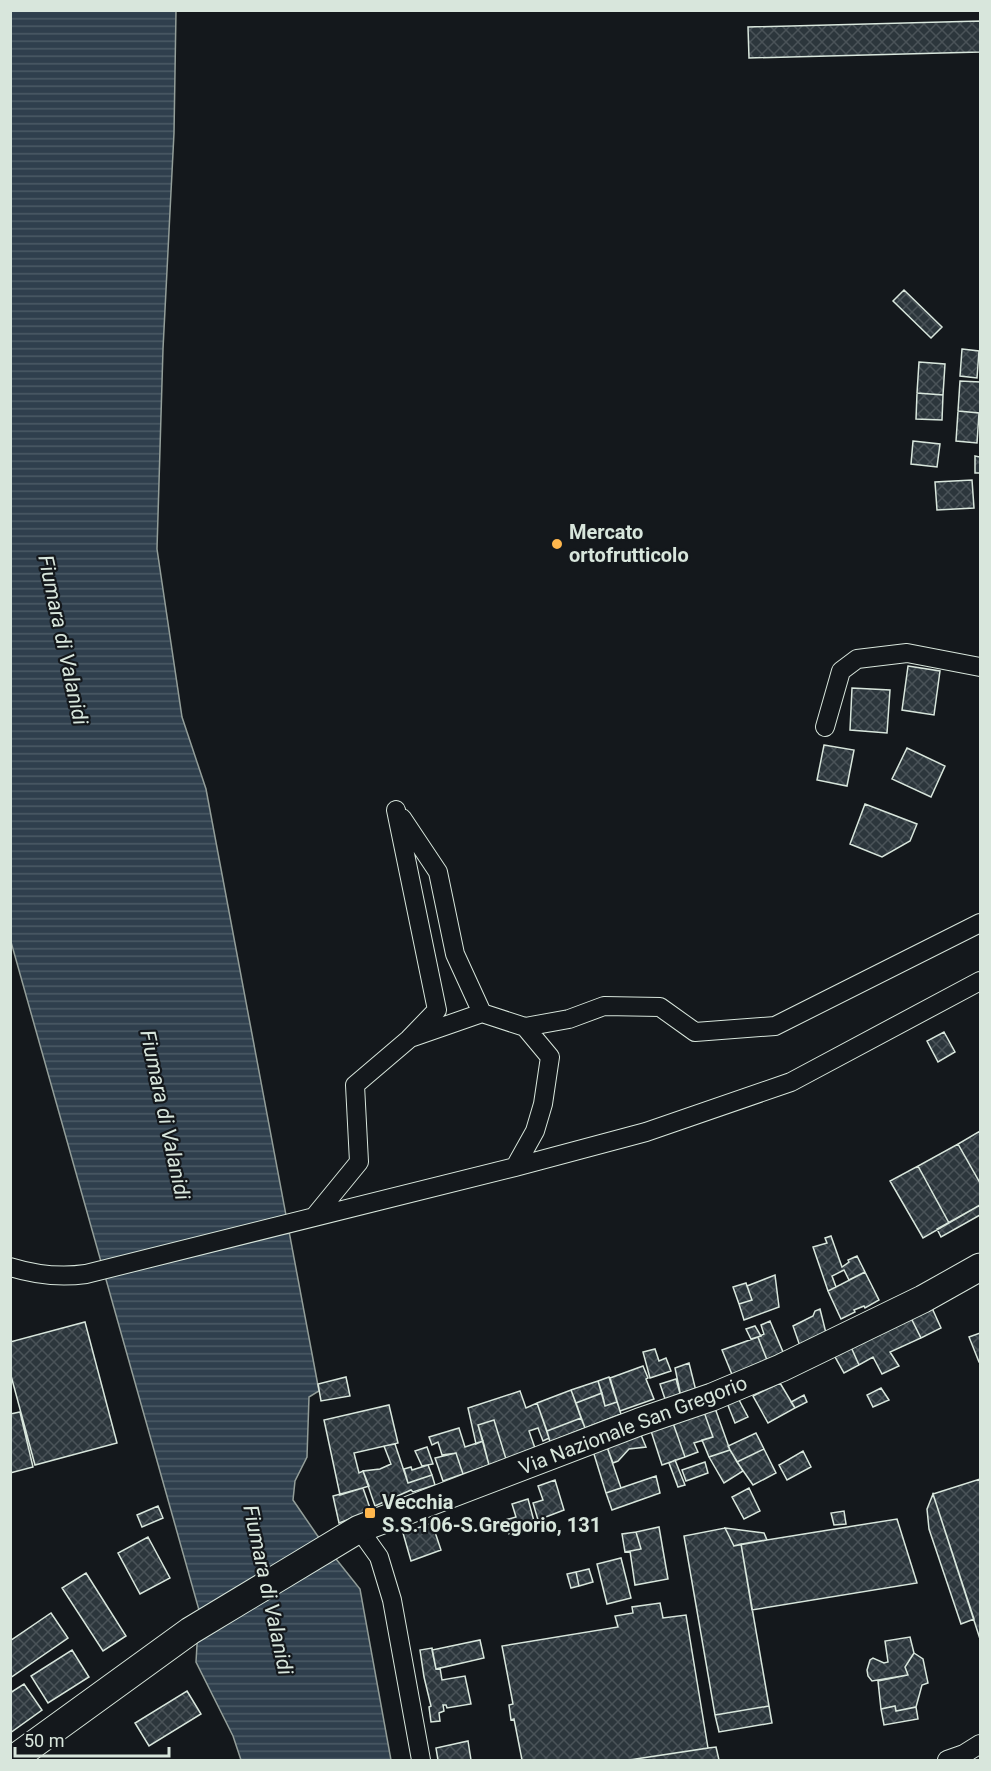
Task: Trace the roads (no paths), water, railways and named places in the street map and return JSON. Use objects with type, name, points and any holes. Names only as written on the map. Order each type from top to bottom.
[{"type":"street","points":[[825,727],[841,671],[857,659],[907,653],[981,667]]},
{"type":"street","points":[[314,1217],[359,1162],[355,1084],[409,1039],[436,1010],[396,810],[438,872],[455,954],[482,1013]]},
{"type":"street","points":[[409,1039],[482,1013],[525,1027],[569,1019],[604,1006],[660,1007],[695,1032],[775,1026],[981,922]]},
{"type":"street","points":[[10,1267],[33,1274],[68,1276],[86,1274],[646,1132],[790,1082],[981,981]]},
{"type":"street","points":[[515,1167],[535,1131],[543,1104],[550,1057],[525,1027]]},
{"type":"street","name":"Via Nazionale San Gregorio","points":[[12,1761],[190,1631],[348,1535],[639,1422],[712,1397],[781,1368],[922,1299],[981,1267]]},
{"type":"street","points":[[348,1535],[379,1557],[392,1600],[421,1761]]},
{"type":"street","points":[[947,1761],[981,1744]]},
{"type":"water","name":"Fiumara di Valanidi","points":[[10,11],[176,11],[174,133],[163,349],[157,549],[182,717],[206,789],[319,1391],[309,1397],[307,1457],[295,1481],[293,1500],[317,1535],[360,1589],[391,1760],[241,1760],[233,1736],[196,1662],[199,1610],[11,942]]},
{"type":"place","name":"Mercato ortofrutticolo","points":[[557,544]]},
{"type":"place","name":"Vecchia S.S.106-S.Gregorio, 131","points":[[370,1513]]}]
